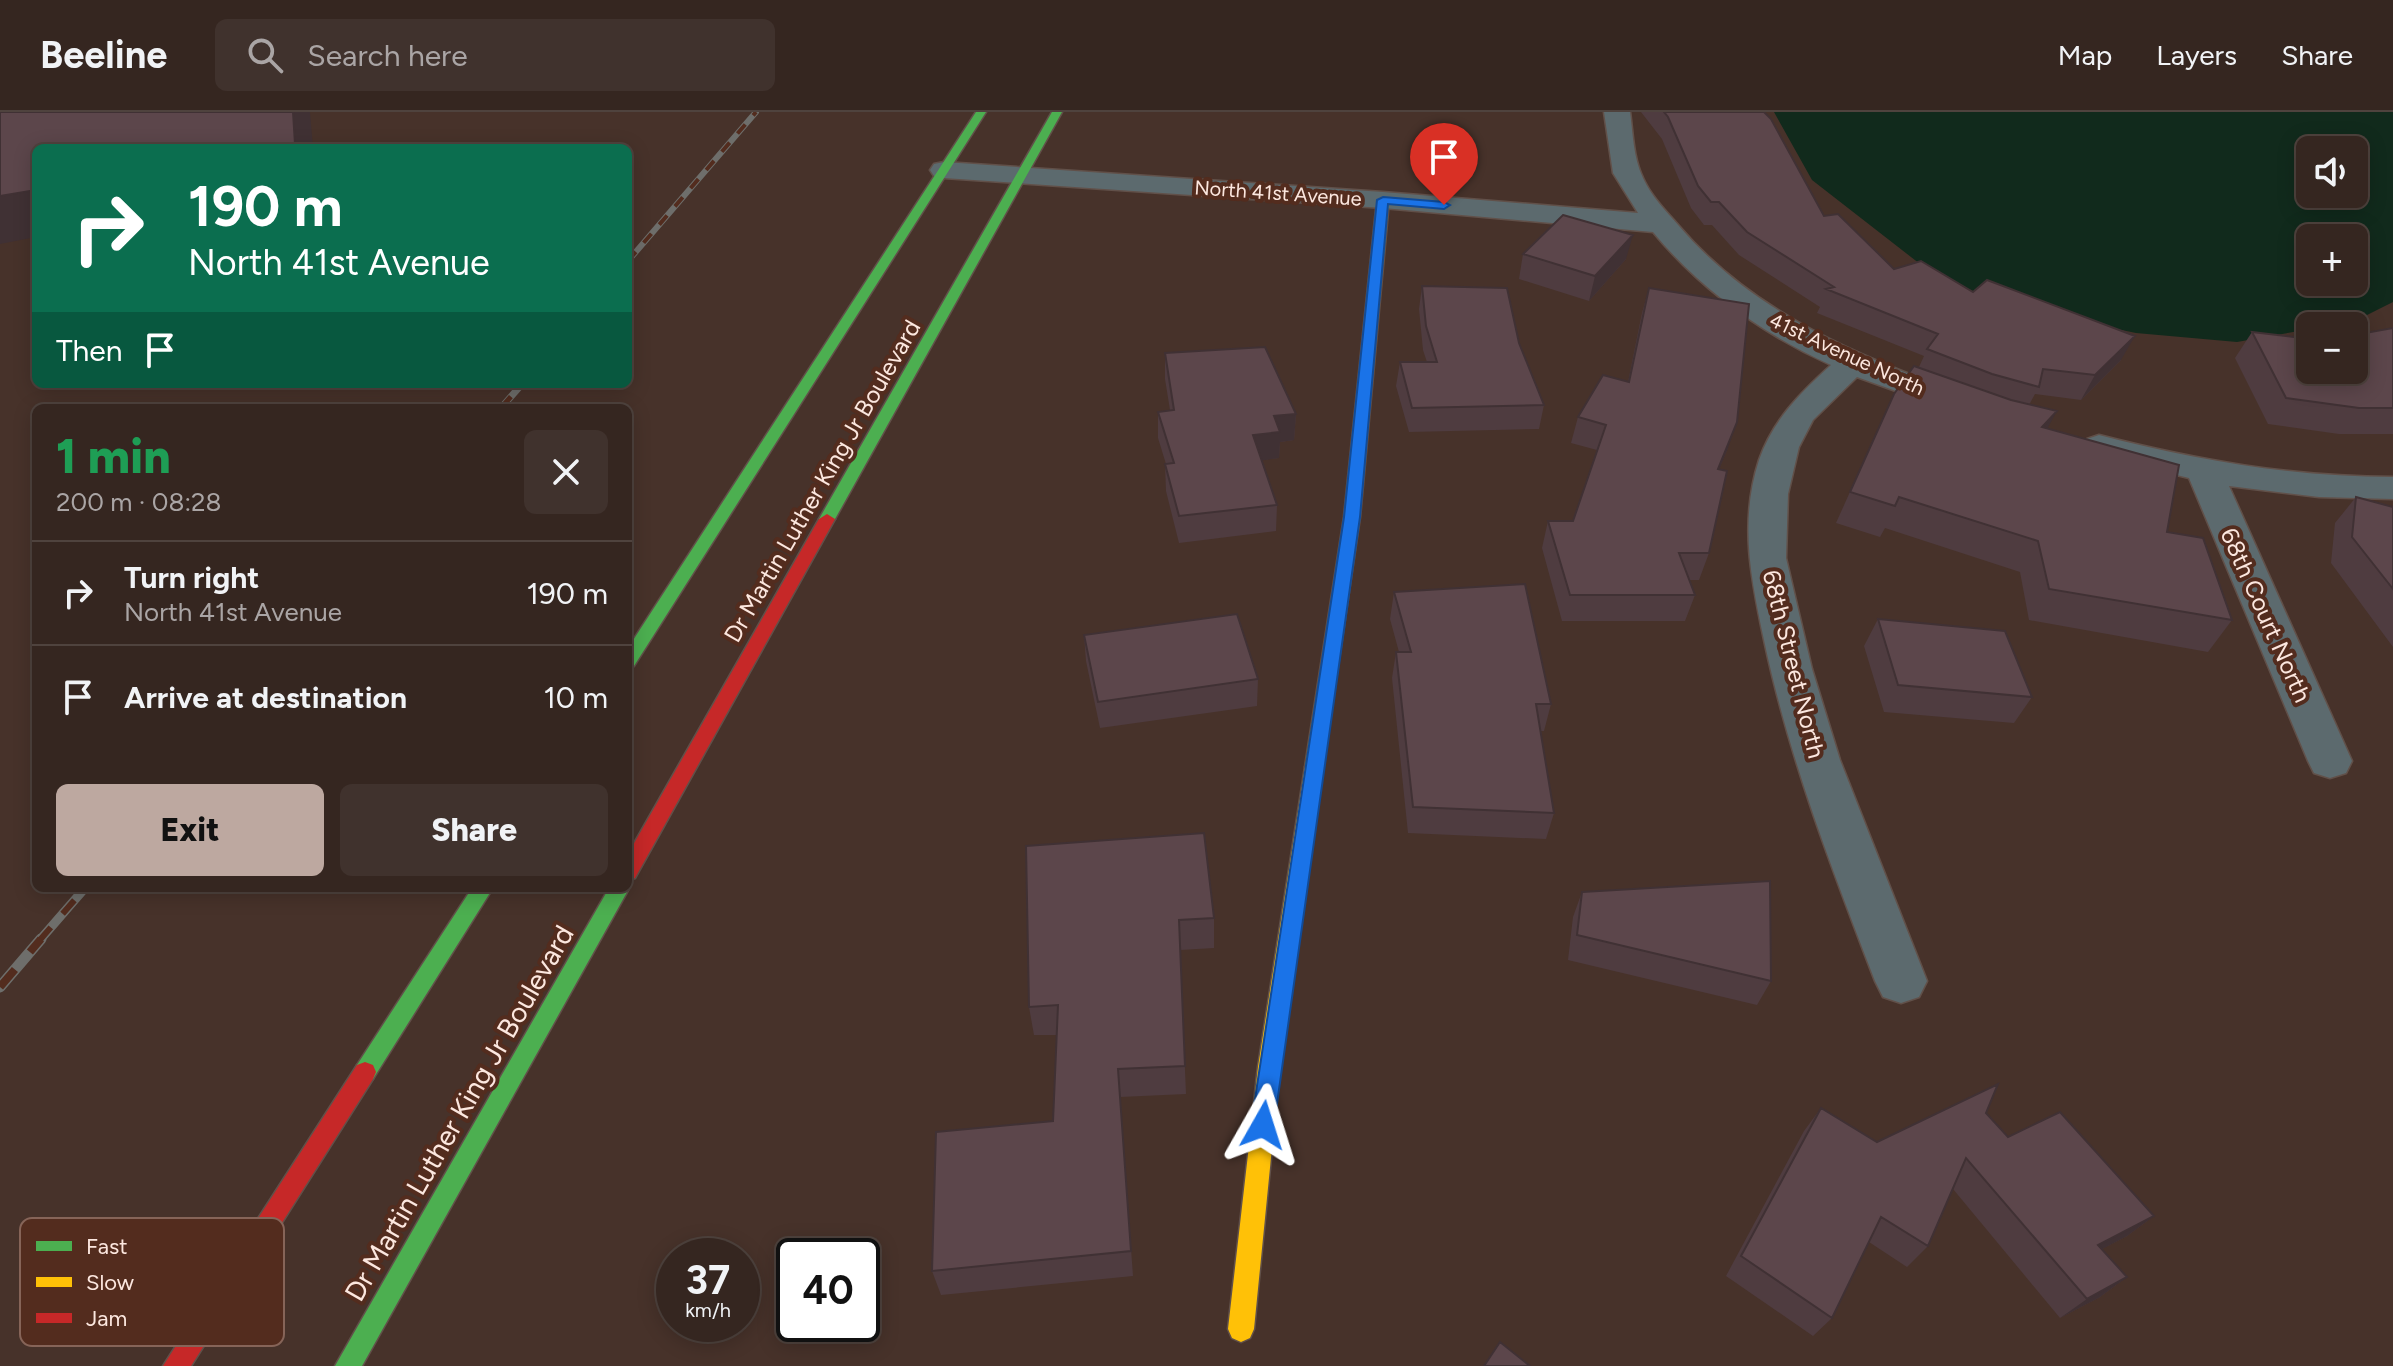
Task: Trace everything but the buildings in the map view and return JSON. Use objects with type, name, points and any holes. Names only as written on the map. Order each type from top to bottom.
[{"type":"main road","points":[[632,656],[981,112]]},
{"type":"main road","name":"Dr Martin Luther King Jr Boulevard","points":[[632,865],[1057,112]]},
{"type":"main road","points":[[1241,1329],[1269,1067],[1352,517],[1383,200]]},
{"type":"main road","points":[[271,1218],[480,892]]},
{"type":"main road","name":"Dr Martin Luther King Jr Boulevard","points":[[348,1366],[617,892]]},
{"type":"main road","points":[[176,1366],[189,1346]]},
{"type":"street","points":[[1617,112],[1628,174],[1660,224]]},
{"type":"street","name":"North 41st Avenue","points":[[944,170],[1383,200],[1660,224]]},
{"type":"street","name":"41st Avenue North","points":[[1660,224],[1685,252],[1757,312],[1854,362],[1986,412]]},
{"type":"street","name":"68th Street North","points":[[1854,362],[1795,420],[1786,435],[1774,470],[1767,509],[1767,558],[1790,668],[1831,805],[1901,981]]},
{"type":"street","points":[[2070,438],[2203,469],[2335,488],[2393,488]]},
{"type":"street","name":"68th Court North","points":[[2203,469],[2330,761]]},
{"type":"shaded area","points":[[1774,112],[2393,112],[2393,302],[2368,314],[2368,312],[2296,312],[2296,331],[2237,342],[2136,333],[2006,306],[1929,271],[1812,180]]},
{"type":"railway","points":[[632,256],[756,112]]},
{"type":"railway","points":[[504,404],[518,388]]},
{"type":"railway","points":[[39,941],[82,892]]},
{"type":"railway","points":[[0,987],[41,939]]},
{"type":"traffic: fast","points":[[632,656],[981,112]]},
{"type":"traffic: fast","points":[[827,519],[1057,112]]},
{"type":"traffic: fast","points":[[1314,767],[1352,517],[1383,200]]},
{"type":"traffic: fast","points":[[365,1072],[480,892]]},
{"type":"traffic: fast","points":[[348,1366],[617,892]]},
{"type":"traffic: slow","points":[[1241,1329],[1269,1067],[1314,767]]},
{"type":"traffic: jam","points":[[632,865],[827,519]]},
{"type":"traffic: jam","points":[[271,1218],[365,1072]]},
{"type":"traffic: jam","points":[[176,1366],[189,1346]]},
{"type":"route","points":[[1263,1125],[1269,1067],[1352,517],[1383,200],[1444,205]]}]
